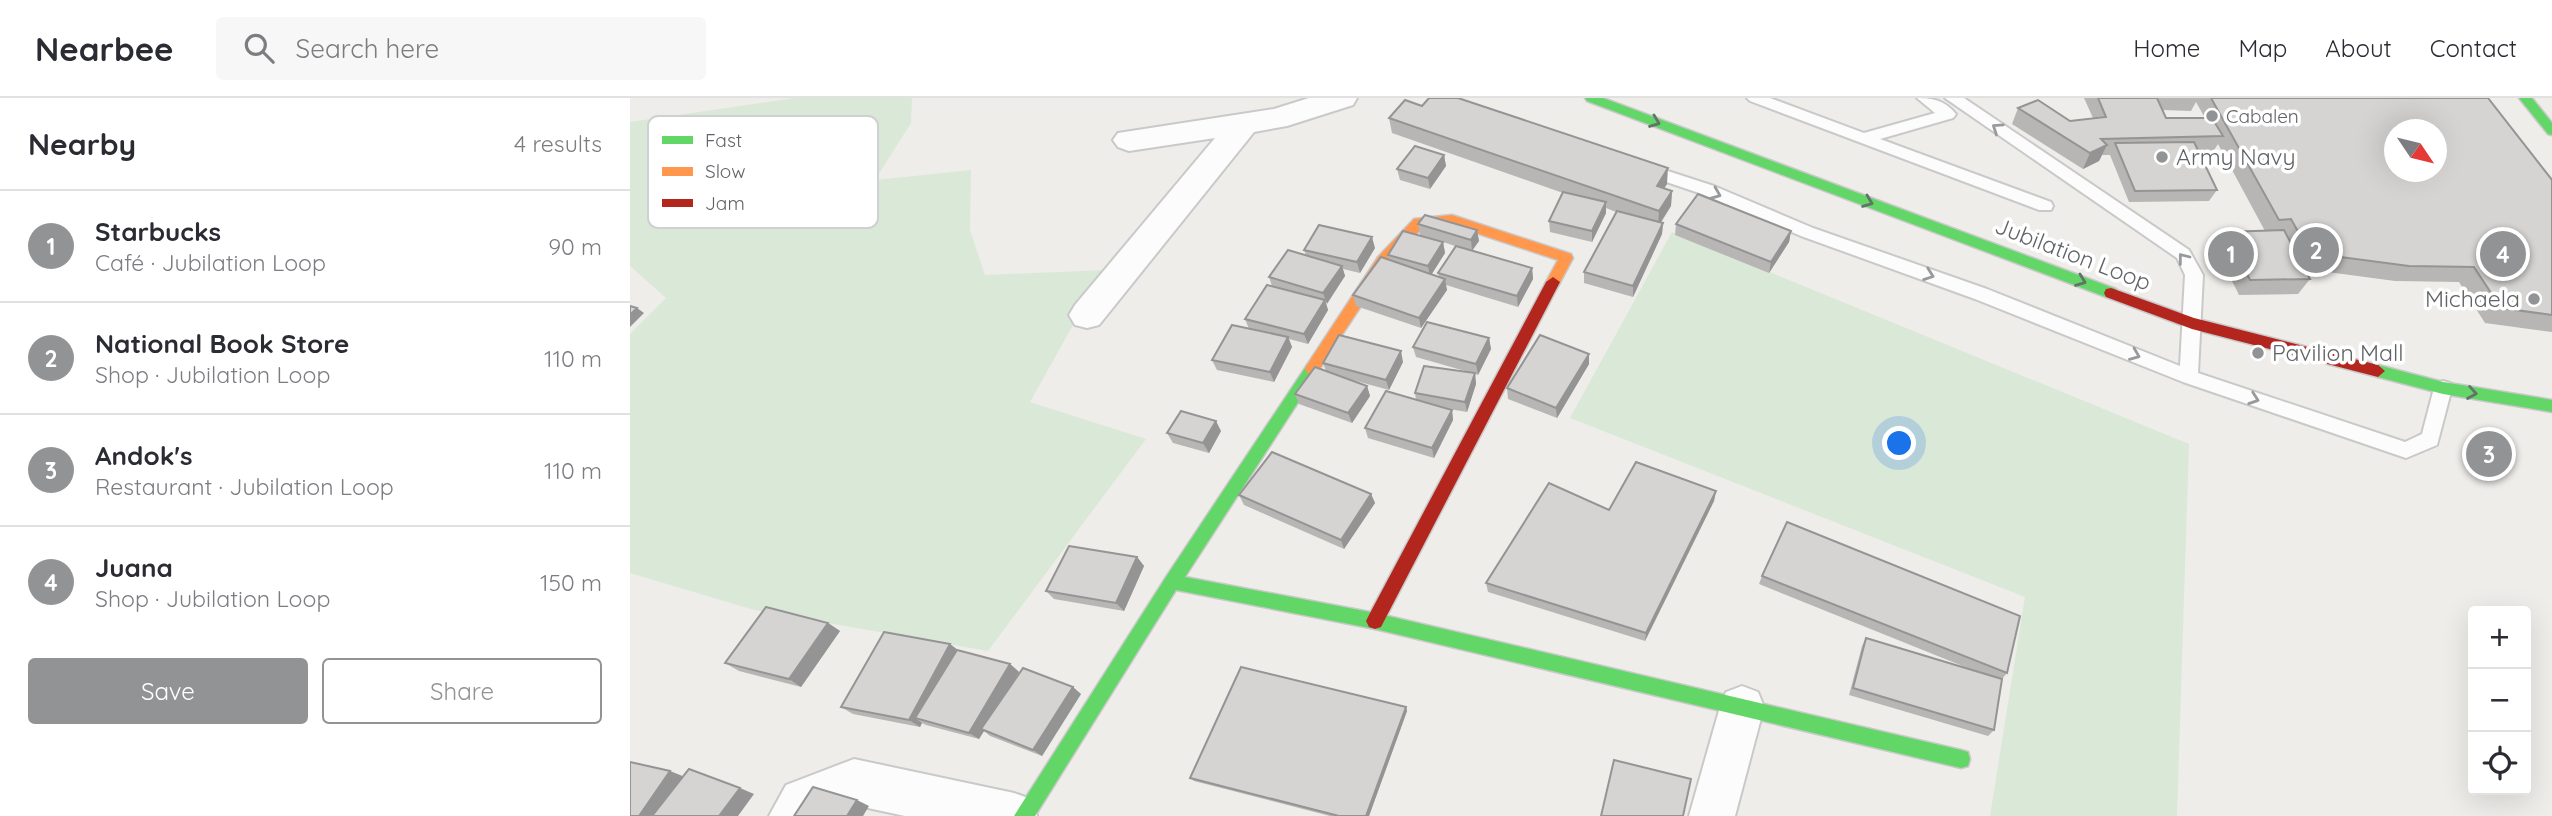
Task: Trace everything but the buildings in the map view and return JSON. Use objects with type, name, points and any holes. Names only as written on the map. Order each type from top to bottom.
[{"type":"street","points":[[1129,140],[1276,119],[1342,98]]},
{"type":"street","name":"Jubilation Loop","points":[[1591,98],[2192,323],[2442,388],[2552,406]]},
{"type":"street","points":[[2525,98],[2552,131]]},
{"type":"street","points":[[1087,315],[1245,123]]},
{"type":"street","points":[[1024,816],[1172,582],[1383,261],[1419,222],[1452,220],[1566,258],[1375,621]]},
{"type":"street","points":[[1172,582],[1375,621],[1961,759]]},
{"type":"street","points":[[1712,816],[1742,707]]},
{"type":"street","points":[[792,816],[802,801],[854,782],[1014,816]]},
{"type":"lane","points":[[1755,98],[2046,206]]},
{"type":"lane","points":[[1865,138],[1948,114],[1924,98]]},
{"type":"lane","points":[[1953,98],[2183,254],[2194,275],[2189,377]]},
{"type":"lane","points":[[1629,163],[1707,190],[1807,232],[1981,294],[2189,377],[2406,450],[2430,439],[2442,388]]},
{"type":"green space","points":[[795,98],[912,98],[911,123],[878,175],[878,116],[671,116]]},
{"type":"green space","points":[[648,119],[648,228],[878,228],[878,180],[971,170],[970,230],[985,275],[1104,270],[1030,402],[1146,439],[988,651],[754,610],[630,573],[630,334],[666,298],[630,266],[630,122]]},
{"type":"green space","points":[[1672,232],[2189,444],[2177,816],[1990,816],[2025,597],[1570,418]]},
{"type":"traffic: fast","points":[[1591,98],[2111,293]]},
{"type":"traffic: fast","points":[[2525,98],[2552,131]]},
{"type":"traffic: fast","points":[[1024,816],[1172,582],[1312,369]]},
{"type":"traffic: fast","points":[[2378,371],[2443,388],[2552,406]]},
{"type":"traffic: fast","points":[[1172,582],[1375,621],[1961,759]]},
{"type":"traffic: slow","points":[[1312,369],[1383,261],[1419,222],[1452,220],[1566,258],[1553,282]]},
{"type":"traffic: jam","points":[[1375,621],[1553,282]]},
{"type":"traffic: jam","points":[[2111,293],[2192,323],[2378,371]]},
{"type":"place","name":"Cabalen","points":[[2212,116]]},
{"type":"place","name":"Army Navy","points":[[2162,157]]},
{"type":"place","name":"National Book Store","points":[[2316,250]]},
{"type":"place","name":"Starbucks","points":[[2231,254]]},
{"type":"place","name":"Juana","points":[[2503,254]]},
{"type":"place","name":"Michaela","points":[[2534,299]]},
{"type":"place","name":"Pavilion Mall","points":[[2258,353]]},
{"type":"place","name":"Andok's","points":[[2489,454]]}]
